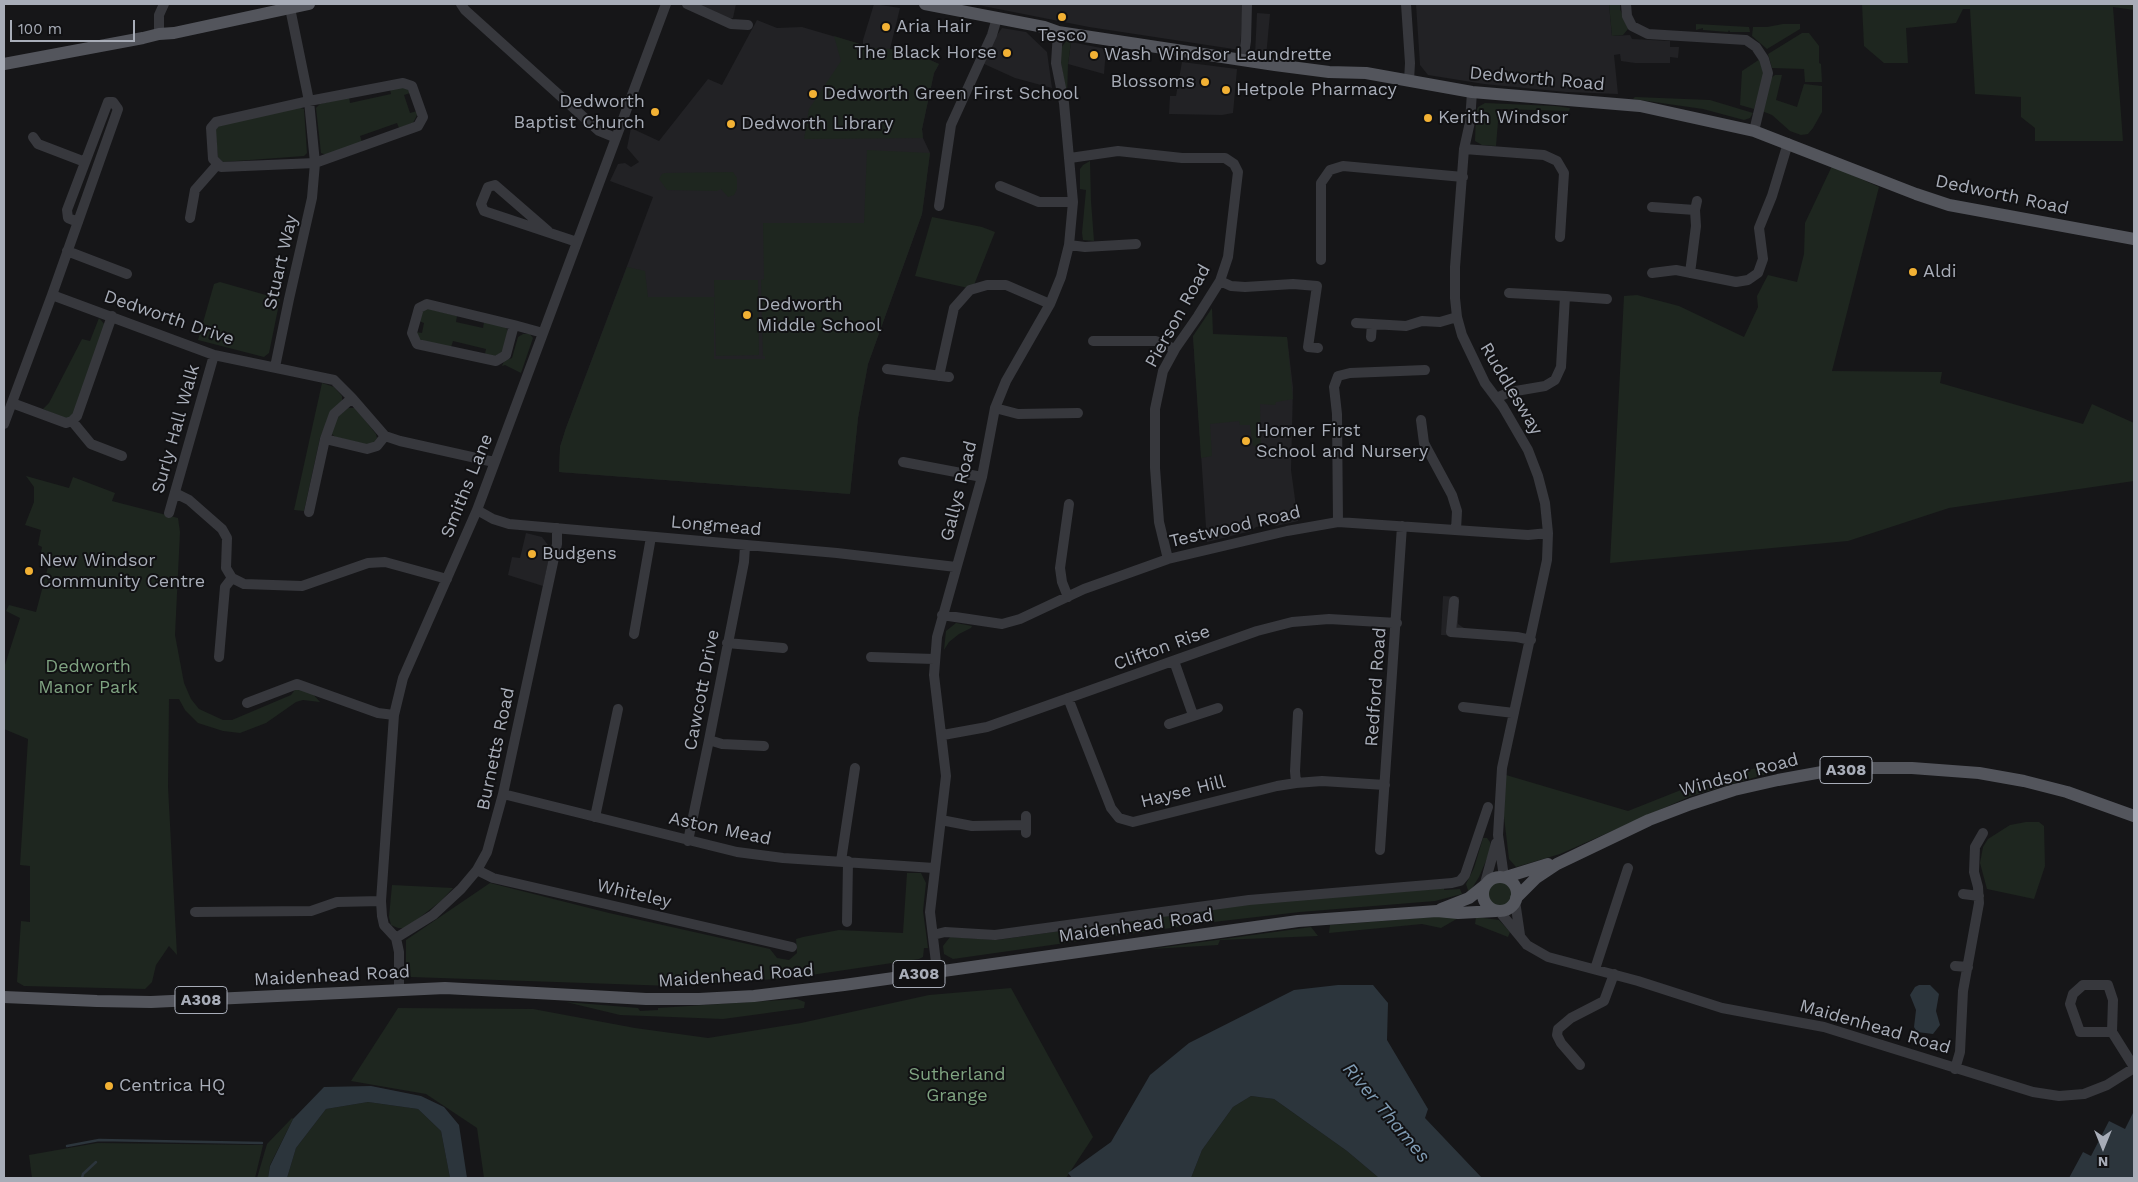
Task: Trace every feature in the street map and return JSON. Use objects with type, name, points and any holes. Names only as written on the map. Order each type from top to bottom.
[{"type":"main road","points":[[4,64],[159,34],[174,33],[309,4]]},
{"type":"main road","name":"Dedworth Road","points":[[925,4],[1058,32],[1243,60],[1328,72],[1366,73],[1472,92],[1640,106],[1754,131],[1942,203],[2134,239]]},
{"type":"main road","name":"Windsor Road","points":[[1505,877],[1566,858],[1656,817],[1713,796],[1778,780],[1844,770],[1890,767],[1934,768],[2001,776],[2067,792],[2134,816]]},
{"type":"main road","name":"Windsor Road","points":[[1516,900],[1536,878],[1566,858]]},
{"type":"main road","points":[[1494,877],[1505,877],[1515,886],[1516,900],[1509,909],[1497,911],[1490,908],[1482,895],[1485,885],[1494,877]]},
{"type":"main road","name":"Maidenhead Road","points":[[1437,911],[1463,901],[1485,885]]},
{"type":"main road","name":"Maidenhead Road","points":[[4,996],[151,1002],[445,988],[646,999],[699,1000],[781,992],[937,972],[1298,921],[1437,911],[1458,913],[1497,911]]},
{"type":"street","points":[[159,34],[159,15],[164,4]]},
{"type":"street","points":[[461,4],[465,10],[600,132],[616,138]]},
{"type":"street","name":"Smiths Lane","points":[[399,990],[399,952],[396,938],[384,925],[382,901],[394,715],[403,678],[477,510],[666,4]]},
{"type":"street","points":[[687,4],[731,24],[748,25]]},
{"type":"street","points":[[1243,60],[1246,41],[1247,4]]},
{"type":"street","points":[[1406,4],[1410,63],[1408,81]]},
{"type":"street","points":[[1626,4],[1627,16],[1632,26],[1648,34],[1746,40],[1756,47],[1764,60],[1768,73],[1754,131]]},
{"type":"street","name":"Stuart Way","points":[[276,367],[312,198],[315,163],[309,100],[290,8]]},
{"type":"street","points":[[939,206],[951,125],[992,35],[997,18]]},
{"type":"street","name":"Gallys Road","points":[[937,972],[930,912],[946,776],[943,735],[934,675],[934,659],[942,615],[982,477],[995,408],[1006,382],[1050,304],[1061,277],[1069,245],[1074,202],[1064,103],[1056,62],[1058,32]]},
{"type":"street","points":[[403,83],[412,86],[423,116],[418,126],[315,163],[221,167],[213,159],[211,128],[216,122],[309,100],[403,83]]},
{"type":"street","name":"Ruddlesway","points":[[1472,92],[1470,122],[1464,149],[1456,267],[1455,298],[1457,317],[1475,365],[1532,458],[1544,503],[1548,533],[1547,560],[1502,768],[1498,835],[1485,885]]},
{"type":"street","points":[[4,424],[52,295],[67,251],[78,222],[118,109],[113,102],[108,102],[66,210],[68,218],[78,222]]},
{"type":"street","points":[[33,137],[38,144],[85,162]]},
{"type":"street","points":[[1652,273],[1676,270],[1736,282],[1748,280],[1758,273],[1763,259],[1759,228],[1772,196],[1788,143]]},
{"type":"street","points":[[1464,149],[1544,155],[1557,161],[1564,173],[1558,232]]},
{"type":"street","name":"Pierson Road","points":[[1070,158],[1118,151],[1182,158],[1225,158],[1234,164],[1238,172],[1228,257],[1220,281],[1175,349],[1163,371],[1155,409],[1155,468],[1159,522],[1168,559]]},
{"type":"street","points":[[190,218],[195,190],[217,165]]},
{"type":"street","points":[[1323,255],[1321,183],[1330,170],[1343,166],[1463,177]]},
{"type":"street","points":[[548,232],[495,185],[488,188],[481,204],[484,211],[577,242]]},
{"type":"street","points":[[1000,187],[1039,202],[1074,202]]},
{"type":"street","points":[[1652,207],[1696,206],[1696,226],[1690,273]]},
{"type":"street","points":[[1069,245],[1085,247],[1135,244]]},
{"type":"street","points":[[67,251],[127,274]]},
{"type":"street","points":[[1220,281],[1231,286],[1245,288],[1317,286],[1308,347],[1318,348]]},
{"type":"street","points":[[887,368],[900,368],[944,377],[954,308],[970,290],[987,284],[1006,285],[1050,304]]},
{"type":"street","name":"Dedworth Drive","points":[[52,295],[214,355],[334,380],[352,398]]},
{"type":"street","points":[[1514,296],[1565,296],[1607,299]]},
{"type":"street","points":[[1496,398],[1510,392],[1545,386],[1555,380],[1561,367],[1565,296]]},
{"type":"street","points":[[514,325],[506,355],[496,361],[418,344],[412,333],[419,308],[427,304],[514,325],[543,333]]},
{"type":"street","points":[[12,403],[66,423],[72,421],[77,416],[112,316]]},
{"type":"street","points":[[1356,323],[1406,326],[1422,321],[1440,322],[1457,317]]},
{"type":"street","points":[[1371,337],[1372,324]]},
{"type":"street","points":[[1092,340],[1156,340],[1175,349]]},
{"type":"street","name":"Surly Hall Walk","points":[[169,513],[214,355]]},
{"type":"street","points":[[1338,522],[1334,388],[1338,376],[1350,373],[1425,370]]},
{"type":"street","points":[[309,512],[325,439],[334,414],[352,398],[385,436],[494,462]]},
{"type":"street","points":[[995,408],[1018,414],[1078,413]]},
{"type":"street","points":[[72,421],[91,444],[122,456]]},
{"type":"street","points":[[1424,424],[1424,443],[1452,495],[1457,511],[1456,530]]},
{"type":"street","points":[[325,439],[367,449],[377,446],[385,436]]},
{"type":"street","points":[[903,462],[982,477]]},
{"type":"street","points":[[174,493],[189,500],[222,529],[227,538],[226,568],[232,578],[244,584],[302,586],[368,563],[385,562],[447,579]]},
{"type":"street","points":[[1068,597],[1062,582],[1060,568],[1063,514],[1069,504]]},
{"type":"street","name":"Longmead","points":[[477,510],[493,519],[509,524],[837,553],[956,567]]},
{"type":"street","name":"Testwood Road","points":[[942,615],[1002,624],[1020,619],[1141,567],[1287,531],[1338,522],[1528,535],[1548,533]]},
{"type":"street","name":"Redford Road","points":[[1380,850],[1397,623],[1402,526]]},
{"type":"street","name":"Burnetts Road","points":[[396,938],[433,915],[461,890],[477,870],[487,852],[503,794],[558,544],[558,528]]},
{"type":"street","points":[[634,634],[651,537]]},
{"type":"street","name":"Cawcott Drive","points":[[688,840],[744,562],[745,546]]},
{"type":"street","points":[[219,657],[225,587],[232,578]]},
{"type":"street","points":[[1454,601],[1451,632],[1477,638],[1517,637],[1530,640]]},
{"type":"street","name":"Clifton Rise","points":[[943,735],[987,727],[1258,631],[1292,622],[1329,619],[1397,623]]},
{"type":"street","points":[[727,643],[783,648]]},
{"type":"street","points":[[871,657],[934,659]]},
{"type":"street","points":[[1174,661],[1193,715]]},
{"type":"street","points":[[247,703],[306,681],[317,692],[378,713],[394,715]]},
{"type":"street","name":"Hayse Hill","points":[[1068,698],[1111,808],[1119,818],[1133,822],[1277,786],[1296,783],[1322,781],[1385,785]]},
{"type":"street","points":[[1470,704],[1514,713]]},
{"type":"street","points":[[1169,724],[1218,708]]},
{"type":"street","points":[[595,817],[618,710]]},
{"type":"street","points":[[1295,716],[1296,783]]},
{"type":"street","points":[[709,740],[722,744],[764,746]]},
{"type":"street","points":[[847,922],[851,910],[844,861],[855,768]]},
{"type":"street","name":"Aston Mead","points":[[503,794],[737,852],[783,858],[934,868]]},
{"type":"street","name":"Maidenhead Road","points":[[932,935],[945,932],[1001,935],[1249,900],[1452,883],[1460,881],[1465,875],[1488,807]]},
{"type":"street","points":[[941,820],[972,826],[1026,825]]},
{"type":"street","points":[[1480,833],[1498,835]]},
{"type":"street","points":[[1955,1069],[1960,1052],[1963,991],[1978,896],[1973,858],[1975,847],[1983,833]]},
{"type":"street","name":"Ruddlesway","points":[[1498,835],[1505,877]]},
{"type":"street","points":[[1595,969],[1628,868]]},
{"type":"street","name":"Whiteley","points":[[477,870],[493,878],[787,948]]},
{"type":"street","points":[[1963,894],[1978,896]]},
{"type":"street","points":[[1516,900],[1517,920],[1521,937]]},
{"type":"street","points":[[195,912],[311,911],[337,902],[382,901]]},
{"type":"street","name":"Maidenhead Road","points":[[1497,911],[1527,945],[1542,955],[1614,974],[1722,1008],[1824,1028],[2033,1092],[2068,1096],[2098,1089],[2134,1068]]},
{"type":"street","points":[[1955,966],[1968,967]]},
{"type":"street","points":[[1580,1064],[1561,1044],[1557,1035],[1558,1029],[1578,1014],[1604,1001],[1614,974]]},
{"type":"street","points":[[2112,1032],[2080,1032],[2070,1004],[2073,994],[2083,985],[2108,985],[2114,1000],[2112,1032],[2134,1068]]},
{"type":"shaded area","points":[[691,4],[736,4],[733,18],[722,21]]},
{"type":"shaded area","name":"Dedworth Middle School","points":[[874,4],[900,8],[890,49],[914,53],[939,64],[934,73],[922,129],[923,138],[930,153],[922,214],[868,364],[858,418],[850,494],[559,472],[560,447],[566,428],[653,197],[610,181],[618,164],[625,163],[631,167],[639,162],[627,148],[631,128],[659,141],[708,79],[722,85],[757,20],[777,28],[802,27],[863,45]]},
{"type":"shaded area","name":"Tesco","points":[[973,4],[1243,4],[1240,50],[1089,27]]},
{"type":"shaded area","points":[[1416,4],[1609,4],[1612,36],[1630,35],[1632,39],[1670,41],[1670,47],[1679,47],[1678,58],[1670,57],[1670,63],[1635,63],[1621,61],[1620,54],[1614,55],[1618,94],[1566,92],[1484,84],[1428,75],[1420,65]]},
{"type":"shaded area","points":[[1257,13],[1270,14],[1266,57],[1255,55]]},
{"type":"shaded area","points":[[1002,28],[1026,32],[1047,52],[1052,88],[1015,78],[982,63],[987,50]]},
{"type":"shaded area","points":[[1071,42],[1106,49],[1104,74],[1068,64]]},
{"type":"shaded area","points":[[1182,62],[1237,69],[1233,113],[1222,115],[1169,114],[1170,96],[1176,96]]},
{"type":"shaded area","name":"Homer First School and Nursery","points":[[1193,336],[1287,337],[1293,388],[1291,470],[1298,521],[1276,526],[1272,524],[1256,527],[1251,531],[1207,542]]},
{"type":"shaded area","points":[[526,533],[542,537],[551,549],[543,586],[508,575],[512,557],[520,558]]},
{"type":"shaded area","points":[[1443,596],[1459,597],[1458,624],[1464,628],[1463,636],[1441,635]]},
{"type":"green space","points":[[1609,4],[1620,4],[1620,9],[1628,29],[1623,35],[1612,36]]},
{"type":"green space","points":[[1862,4],[2134,4],[2134,10],[2113,7],[2123,141],[2035,141],[2035,128],[2021,117],[2021,97],[1975,94],[1970,9],[1963,9],[1956,23],[1906,28],[1908,63],[1884,63],[1864,46]]},
{"type":"green space","points":[[1696,24],[1749,27],[1750,32],[1703,30],[1703,28],[1696,30]]},
{"type":"green space","points":[[1800,24],[1800,29],[1767,49],[1752,36],[1753,27]]},
{"type":"green space","points":[[1802,33],[1809,33],[1819,46],[1822,82],[1805,82],[1804,69],[1772,68],[1768,54]]},
{"type":"green space","points":[[834,36],[873,48],[914,53],[939,64],[934,73],[922,129],[923,138],[804,139],[809,109],[841,61]]},
{"type":"green space","points":[[1066,41],[1071,42],[1067,99],[1059,51]]},
{"type":"green space","points":[[1760,59],[1764,77],[1754,109],[1740,105],[1742,71]]},
{"type":"green space","points":[[1775,75],[1782,75],[1776,100],[1797,107],[1804,84],[1822,86],[1822,112],[1808,134],[1801,135],[1790,131],[1772,115],[1762,111],[1771,78]]},
{"type":"green space","points":[[401,86],[408,89],[410,93],[404,95],[410,113],[417,111],[413,123],[399,128],[397,123],[360,136],[362,142],[327,155],[321,153],[316,108],[320,104],[349,97],[350,103],[391,94],[390,89]]},
{"type":"green space","points":[[1635,97],[1710,100],[1753,113],[1750,118],[1744,120],[1703,109],[1633,99]]},
{"type":"green space","points":[[1485,103],[1570,108],[1569,111],[1499,109],[1496,146],[1482,145],[1475,141],[1476,112],[1478,107]]},
{"type":"green space","points":[[298,107],[304,109],[307,153],[304,156],[223,162],[218,157],[215,131],[219,125]]},
{"type":"green space","name":"Dedworth Middle School","points":[[867,150],[930,153],[922,214],[868,364],[858,418],[850,494],[559,472],[560,447],[566,428],[627,267],[645,271],[648,297],[714,297],[714,359],[765,359],[765,356],[763,356],[761,280],[764,279],[763,223],[864,223]]},
{"type":"green space","points":[[1090,161],[1094,241],[1083,240],[1082,233],[1086,190],[1080,189],[1080,169]]},
{"type":"green space","points":[[1832,166],[1879,187],[1832,371],[1942,372],[1940,383],[2083,424],[2092,404],[2134,423],[2134,481],[1949,508],[1848,541],[1610,563],[1624,296],[1637,295],[1679,306],[1744,337],[1758,307],[1757,296],[1768,275],[1797,282],[1804,254],[1805,223]]},
{"type":"green space","points":[[733,172],[737,178],[737,189],[734,195],[728,197],[721,189],[717,191],[667,190],[659,179],[665,173]]},
{"type":"green space","points":[[932,217],[982,227],[995,232],[974,285],[968,288],[915,276]]},
{"type":"green space","points":[[714,280],[758,280],[759,355],[716,356]]},
{"type":"green space","points":[[220,282],[280,299],[269,353],[264,357],[198,340],[214,284]]},
{"type":"green space","points":[[426,308],[457,316],[456,322],[483,328],[484,322],[506,327],[508,333],[503,352],[495,356],[485,354],[486,349],[453,341],[451,347],[420,340],[416,332],[422,333],[424,323],[419,321],[422,312]]},
{"type":"green space","points":[[1212,308],[1213,334],[1287,337],[1293,399],[1276,402],[1275,405],[1260,404],[1261,446],[1253,446],[1250,425],[1240,425],[1239,421],[1210,424],[1212,456],[1201,458],[1193,336]]},
{"type":"green space","points":[[99,318],[106,326],[74,416],[68,420],[43,409],[49,403],[82,339],[90,341]]},
{"type":"green space","points":[[523,334],[530,334],[533,338],[521,373],[505,365],[502,366],[504,361],[512,358],[518,337]]},
{"type":"green space","points":[[322,383],[334,387],[342,396],[342,402],[331,413],[320,438],[304,511],[294,510]]},
{"type":"green space","points":[[348,408],[355,408],[376,434],[377,438],[373,444],[368,445],[335,437],[331,433],[333,421]]},
{"type":"green space","name":"Dedworth Manor Park","points":[[26,476],[69,488],[73,477],[115,493],[112,501],[178,518],[180,532],[175,635],[184,683],[191,699],[199,709],[223,720],[232,720],[291,695],[297,687],[312,693],[320,702],[303,700],[296,702],[266,723],[240,733],[223,731],[198,723],[185,710],[179,699],[169,699],[168,787],[177,955],[169,946],[156,965],[152,982],[145,989],[24,986],[17,982],[21,921],[30,922],[30,866],[20,865],[28,739],[4,729],[4,668],[20,618],[6,611],[9,605],[36,612],[49,563],[45,562],[45,556],[41,553],[42,547],[38,545],[41,530],[25,525],[34,502],[34,487]]},
{"type":"green space","points":[[956,623],[972,626],[949,642],[944,650],[946,631]]},
{"type":"green space","points":[[1771,764],[1770,773],[1691,796],[1560,854],[1516,867],[1509,859],[1502,800],[1506,775],[1628,811],[1696,784]]},
{"type":"green space","points":[[2039,822],[2044,826],[2045,866],[2034,899],[1987,889],[1980,863],[1983,847],[1988,839],[2010,825]]},
{"type":"green space","points":[[1483,838],[1487,838],[1490,842],[1491,849],[1479,877],[1469,893],[1466,884],[1474,868]]},
{"type":"green space","points":[[907,873],[921,873],[926,883],[923,911],[928,948],[924,948],[923,957],[919,959],[791,978],[672,986],[411,977],[406,972],[406,940],[490,883],[609,913],[770,949],[777,958],[789,960],[797,953],[796,939],[803,937],[839,930],[903,933]]},
{"type":"green space","points":[[1499,881],[1508,885],[1512,894],[1508,903],[1499,907],[1490,903],[1486,894],[1490,885]]},
{"type":"green space","points":[[392,885],[453,888],[441,901],[406,928],[398,928],[391,925],[389,917]]},
{"type":"green space","points":[[1444,888],[1444,890],[1460,889],[1462,894],[1435,901],[1300,912],[1213,922],[953,959],[944,954],[943,946],[950,937],[997,940],[1257,903]]},
{"type":"green space","points":[[1433,917],[1460,917],[1441,928],[1422,924],[1329,933],[1330,925]]},
{"type":"green space","points":[[1476,917],[1499,920],[1510,932],[1508,937],[1475,924]]},
{"type":"green space","points":[[1311,927],[1318,936],[1220,940],[1218,945],[1151,949]]},
{"type":"green space","name":"Sutherland Grange","points":[[1011,988],[1093,1137],[1066,1178],[484,1178],[477,1128],[426,1094],[351,1081],[398,1008],[533,1009],[635,1028],[708,1038],[801,1023],[929,995]]},
{"type":"green space","points":[[797,999],[805,1002],[804,1008],[723,1019],[620,1015],[566,1002],[638,1008],[640,1011],[658,1010],[658,1008]]},
{"type":"green space","points":[[1251,1096],[1274,1099],[1347,1151],[1379,1178],[1191,1178],[1202,1150],[1233,1107]]},
{"type":"green space","points":[[368,1102],[418,1109],[441,1131],[450,1178],[287,1178],[296,1148],[326,1109]]},
{"type":"green space","points":[[292,1118],[270,1165],[268,1178],[257,1178],[267,1144]]},
{"type":"green space","points":[[97,1143],[263,1145],[255,1178],[32,1178],[29,1155]]},
{"type":"water","name":"River Thames","points":[[1338,985],[1373,985],[1388,1003],[1387,1040],[1428,1109],[1425,1118],[1482,1178],[1379,1178],[1347,1151],[1274,1099],[1251,1096],[1233,1107],[1202,1150],[1191,1178],[1072,1178],[1068,1173],[1111,1142],[1150,1075],[1189,1043],[1294,990]]},
{"type":"water","points":[[1930,985],[1939,994],[1936,1011],[1940,1025],[1933,1034],[1917,1032],[1914,1027],[1916,1010],[1910,995],[1915,987]]},
{"type":"water","points":[[371,1086],[421,1096],[444,1107],[459,1125],[467,1178],[450,1178],[441,1131],[418,1109],[368,1102],[326,1109],[296,1148],[287,1178],[268,1178],[270,1166],[293,1119],[324,1087]]},
{"type":"water","points":[[2134,1111],[2134,1178],[2069,1178],[2083,1152],[2091,1156],[2109,1121],[2125,1129]]},
{"type":"waterway","points":[[67,1146],[99,1140],[262,1143]]},
{"type":"waterway","points":[[82,1178],[83,1174],[96,1162]]},
{"type":"place","name":"Tesco","points":[[1062,17]]},
{"type":"place","name":"Aria Hair","points":[[886,27]]},
{"type":"place","name":"The Black Horse","points":[[1007,53]]},
{"type":"place","name":"Wash Windsor Laundrette","points":[[1094,55]]},
{"type":"place","name":"Blossoms","points":[[1205,82]]},
{"type":"place","name":"Hetpole Pharmacy","points":[[1226,90]]},
{"type":"place","name":"Dedworth Green First School","points":[[813,94]]},
{"type":"place","name":"Dedworth Baptist Church","points":[[655,112]]},
{"type":"place","name":"Kerith Windsor","points":[[1428,118]]},
{"type":"place","name":"Dedworth Library","points":[[731,124]]},
{"type":"place","name":"Aldi","points":[[1913,272]]},
{"type":"place","name":"Dedworth Middle School","points":[[747,315]]},
{"type":"place","name":"Homer First School and Nursery","points":[[1246,441]]},
{"type":"place","name":"Budgens","points":[[532,554]]},
{"type":"place","name":"New Windsor Community Centre","points":[[29,571]]},
{"type":"place","name":"Centrica HQ","points":[[109,1086]]}]
